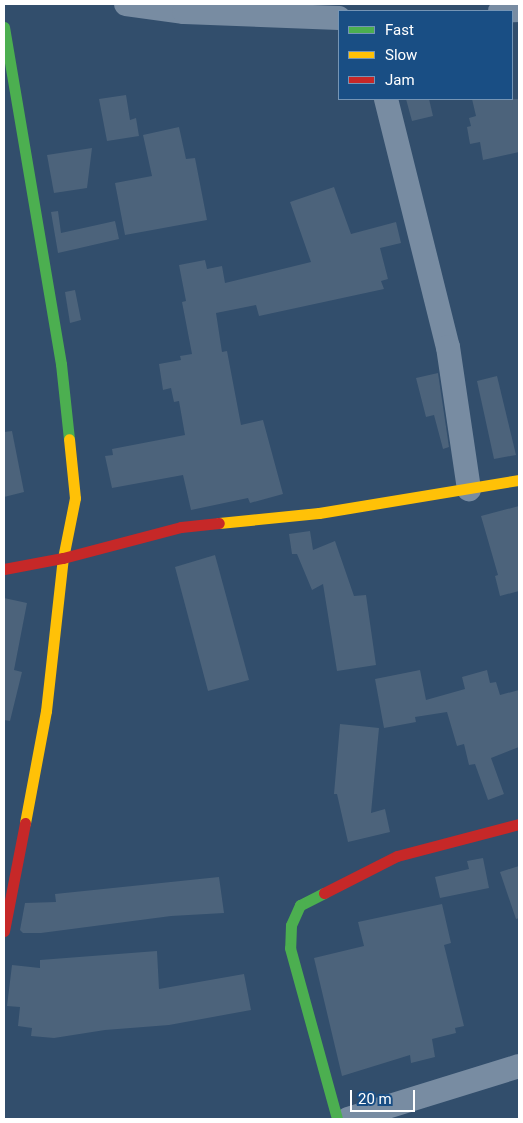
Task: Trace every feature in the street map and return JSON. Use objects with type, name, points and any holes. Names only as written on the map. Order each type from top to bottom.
[{"type":"street","points":[[126,4],[184,12],[338,18]]},
{"type":"street","points":[[4,27],[61,364],[75,498],[63,558],[46,711],[4,931]]},
{"type":"street","points":[[386,100],[448,347],[469,489]]},
{"type":"street","points":[[4,569],[63,558],[181,527],[328,512],[519,480]]},
{"type":"street","points":[[337,1119],[291,955],[290,926],[300,905],[397,856],[519,824]]},
{"type":"street","points":[[348,1119],[519,1066]]},
{"type":"building","points":[[126,95],[130,120],[136,118],[139,136],[107,141],[99,99]]},
{"type":"building","points":[[519,99],[519,152],[483,160],[480,142],[470,144],[467,127],[471,126],[469,118],[476,116],[472,100]]},
{"type":"building","points":[[406,100],[429,100],[433,116],[412,121]]},
{"type":"building","points":[[179,127],[186,159],[195,158],[207,220],[125,235],[115,183],[152,176],[143,135]]},
{"type":"building","points":[[92,148],[87,188],[54,193],[47,155]]},
{"type":"building","points":[[334,187],[351,234],[396,222],[401,243],[380,248],[388,279],[381,281],[384,289],[259,316],[256,305],[216,313],[222,352],[227,351],[241,425],[263,420],[283,494],[250,503],[248,498],[191,510],[183,475],[112,488],[105,456],[113,455],[112,449],[185,435],[179,401],[174,402],[171,388],[163,390],[159,364],[181,360],[180,356],[192,354],[182,302],[186,301],[179,265],[205,260],[207,269],[222,266],[225,283],[311,262],[290,202]]},
{"type":"building","points":[[58,211],[61,233],[115,221],[119,239],[58,253],[51,212]]},
{"type":"building","points":[[75,290],[81,320],[70,323],[65,292]]},
{"type":"building","points":[[438,373],[449,447],[443,449],[434,415],[426,417],[416,378]]},
{"type":"building","points":[[497,376],[516,455],[494,459],[477,381]]},
{"type":"building","points":[[12,431],[24,492],[4,497],[4,432]]},
{"type":"building","points":[[519,506],[519,591],[500,596],[495,576],[498,575],[481,516]]},
{"type":"building","points":[[310,531],[313,550],[335,541],[354,596],[366,595],[376,665],[337,671],[323,584],[312,590],[297,554],[292,554],[289,534]]},
{"type":"building","points":[[215,555],[249,680],[208,691],[175,567]]},
{"type":"building","points":[[4,598],[27,603],[14,670],[22,672],[10,721],[4,720]]},
{"type":"building","points":[[420,670],[426,700],[465,689],[462,677],[487,670],[490,683],[496,682],[500,695],[519,690],[519,747],[491,758],[504,794],[488,800],[475,764],[469,765],[464,744],[457,746],[447,712],[415,717],[416,722],[384,728],[375,679]]},
{"type":"building","points":[[340,724],[379,728],[371,813],[385,809],[390,832],[348,842],[337,794],[334,794]]},
{"type":"building","points":[[483,858],[489,888],[440,898],[435,877],[469,869],[467,861]]},
{"type":"building","points":[[519,866],[519,918],[516,919],[500,872]]},
{"type":"building","points":[[219,877],[224,913],[171,916],[41,933],[23,933],[20,930],[25,903],[56,902],[55,894]]},
{"type":"building","points":[[442,904],[451,943],[444,945],[464,1026],[455,1028],[456,1033],[432,1039],[435,1057],[411,1063],[410,1055],[342,1076],[314,958],[364,946],[358,922]]},
{"type":"building","points":[[157,951],[159,989],[244,974],[251,1010],[169,1025],[105,1030],[54,1038],[31,1036],[32,1028],[18,1026],[20,1007],[7,1006],[12,965],[40,968],[40,960]]},
{"type":"traffic: fast","points":[[4,27],[61,364],[69,439]]},
{"type":"traffic: fast","points":[[324,893],[300,905],[291,925],[290,948],[337,1119]]},
{"type":"traffic: slow","points":[[25,823],[46,711],[63,558],[75,498],[69,439]]},
{"type":"traffic: slow","points":[[219,523],[319,513],[519,480]]},
{"type":"traffic: jam","points":[[4,569],[63,558],[181,527],[219,523]]},
{"type":"traffic: jam","points":[[4,931],[25,823]]},
{"type":"traffic: jam","points":[[324,893],[397,856],[519,824]]}]
